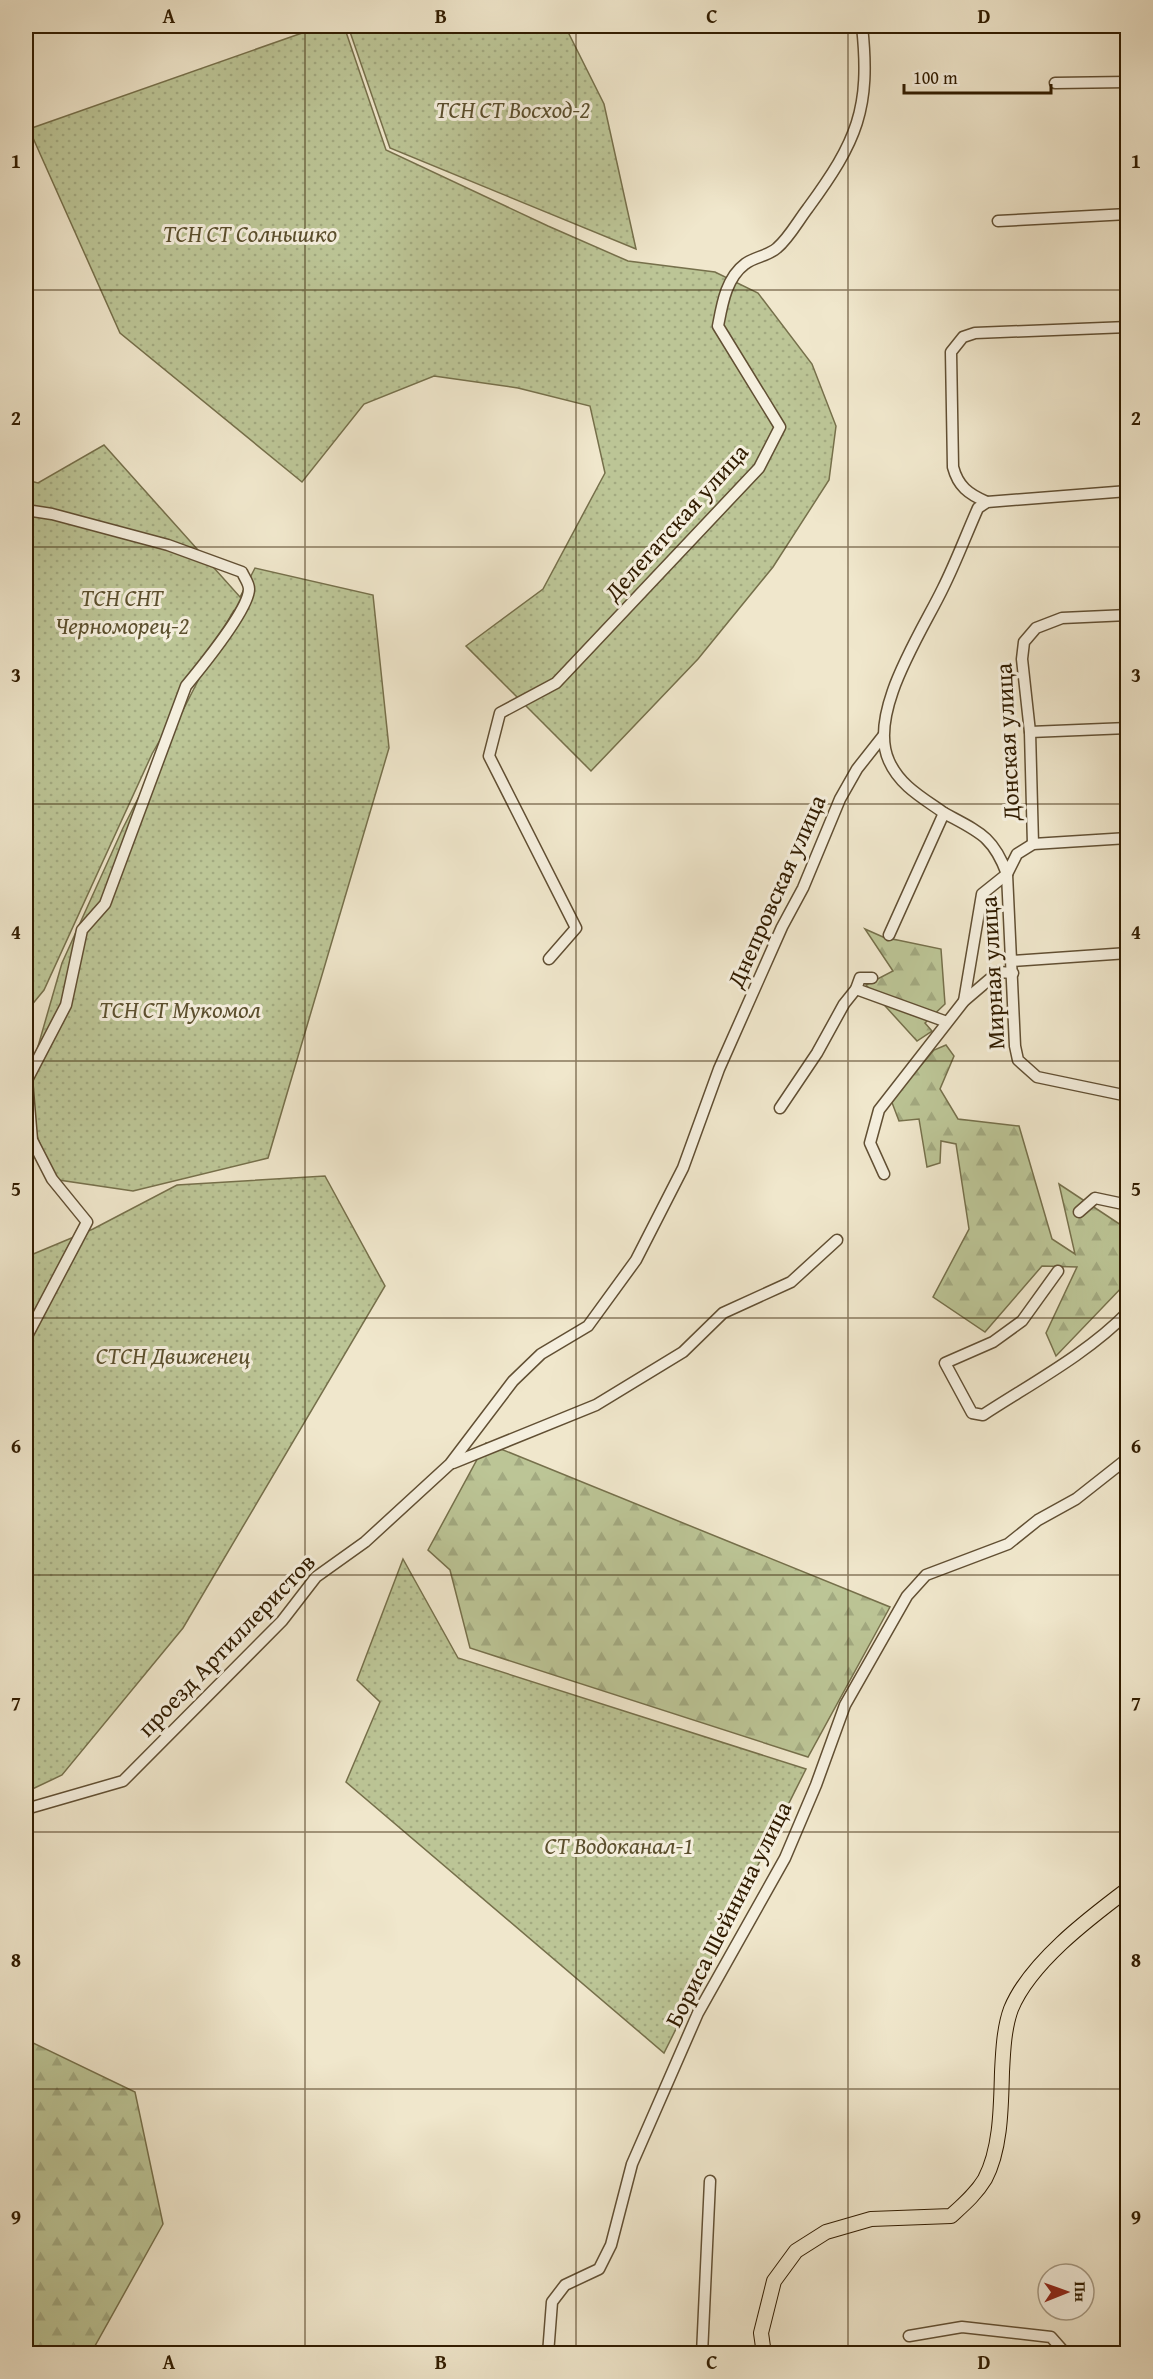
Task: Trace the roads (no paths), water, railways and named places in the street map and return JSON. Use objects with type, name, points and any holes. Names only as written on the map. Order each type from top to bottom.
[{"type":"main road","points":[[764,2354],[761,2333],[774,2281],[796,2251],[826,2232],[871,2219],[951,2216],[973,2196],[985,2178],[992,2159],[1000,2111],[1003,2052],[1011,2009],[1039,1965],[1092,1916],[1128,1889]]},
{"type":"street","name":"Делегатская улица","points":[[549,959],[576,928],[489,756],[500,713],[556,683],[759,468],[780,427],[718,326],[722,305],[734,276],[746,263],[760,259],[778,248],[845,152],[860,118],[866,84],[862,26]]},
{"type":"street","points":[[1055,83],[1128,82]]},
{"type":"street","points":[[998,221],[1128,214]]},
{"type":"street","points":[[1128,327],[975,333],[963,337],[951,352],[952,467],[958,483],[975,497],[987,502],[1128,491]]},
{"type":"street","name":"Днепровская улица","points":[[944,813],[901,782],[888,760],[883,736],[890,701],[904,667],[944,586],[978,508],[987,502]]},
{"type":"street","points":[[26,510],[52,514],[168,545],[242,572],[250,586],[247,600],[210,657],[186,687],[105,904],[82,930],[66,1005],[27,1080],[32,1140],[52,1179],[87,1222],[26,1338]]},
{"type":"street","name":"Донская улица","points":[[1033,844],[1030,732],[1022,659],[1024,642],[1036,628],[1062,618],[1128,615]]},
{"type":"street","points":[[1030,732],[1128,728]]},
{"type":"street","name":"Днепровская улица","points":[[719,1069],[782,927],[803,888],[840,800],[856,769],[883,736]]},
{"type":"street","points":[[889,935],[944,813]]},
{"type":"street","name":"Мирная улица","points":[[944,813],[992,842],[999,851],[1007,874],[1015,1046],[1018,1060],[1037,1077],[1128,1096]]},
{"type":"street","points":[[964,1001],[982,894],[1007,874],[1017,854],[1033,844],[1128,837]]},
{"type":"street","points":[[1012,961],[1128,953]]},
{"type":"street","points":[[884,1174],[870,1143],[879,1110],[964,1001],[998,972],[1013,973]]},
{"type":"street","points":[[780,1108],[818,1053],[844,1004],[856,989],[860,978],[872,978]]},
{"type":"street","points":[[856,989],[947,1022]]},
{"type":"street","name":"проезд Артиллеристов","points":[[26,1809],[123,1781],[282,1621],[316,1577],[365,1542],[450,1464],[513,1381],[541,1354],[588,1326],[636,1260],[683,1168],[719,1069]]},
{"type":"street","points":[[1079,1212],[1095,1198],[1128,1205]]},
{"type":"street","points":[[450,1464],[596,1405],[683,1352],[723,1312],[791,1282],[837,1240]]},
{"type":"street","points":[[1058,1271],[1022,1322],[993,1342],[945,1363],[972,1413],[983,1415],[1111,1329],[1128,1312]]},
{"type":"street","name":"Бориса Шейнина улица","points":[[548,2354],[552,2302],[565,2285],[598,2269],[611,2245],[632,2164],[698,2013],[785,1858],[816,1785],[845,1706],[907,1596],[926,1575],[938,1568],[969,1560],[1008,1544],[1038,1520],[1076,1499],[1128,1458]]},
{"type":"street","points":[[702,2354],[710,2181]]},
{"type":"street","points":[[909,2336],[962,2327],[1051,2337],[1066,2354]]},
{"type":"park label","name":"ТСН СТ Восход-2","points":[[513,109]]},
{"type":"park label","name":"ТСН СТ Солнышко","points":[[250,233]]},
{"type":"park label","name":"ТСН СНТ Черноморец-2","points":[[122,611]]},
{"type":"park label","name":"ТСН СТ Мукомол","points":[[180,1009]]},
{"type":"park label","name":"СТСН Движенец","points":[[173,1355]]},
{"type":"park label","name":"СТ Водоканал-1","points":[[619,1845]]}]
